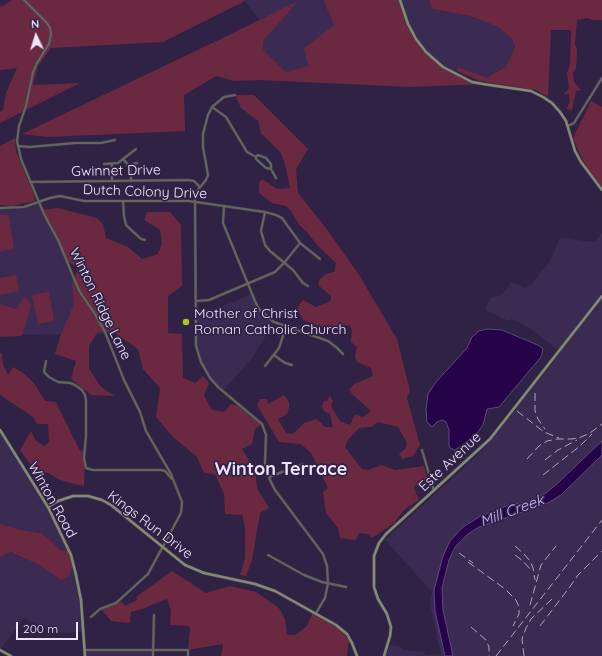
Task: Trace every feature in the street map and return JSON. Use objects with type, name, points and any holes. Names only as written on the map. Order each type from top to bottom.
[{"type":"street","name":"Winton Ridge Lane","points":[[24,0],[29,7],[47,23],[50,28],[51,37],[49,44],[33,72],[27,100],[17,131],[18,146],[24,169],[44,214],[59,242],[80,292],[105,332],[124,380],[140,412],[146,431],[173,479],[181,499],[182,508],[181,513],[150,571],[116,603],[100,609],[91,617]]},
{"type":"street","points":[[400,0],[408,24],[416,39],[426,52],[443,67],[461,77],[478,83],[527,91],[540,95],[556,107],[568,126],[578,156],[587,171],[602,190]]},
{"type":"street","points":[[568,126],[574,123],[602,78]]},
{"type":"street","points":[[235,95],[224,97],[212,107],[208,115],[203,137],[208,176],[196,193],[195,202],[196,340],[201,362],[207,374],[214,383],[262,424],[266,435],[265,457],[269,477],[275,490],[321,550],[327,566],[328,583],[325,598],[316,613]]},
{"type":"street","points":[[212,107],[226,117],[249,154],[256,157],[258,155],[266,158],[271,164],[271,169],[276,178]]},
{"type":"street","points":[[18,146],[30,147],[74,143],[101,143],[115,140]]},
{"type":"street","points":[[104,164],[118,163],[136,149]]},
{"type":"street","points":[[256,157],[256,159],[266,168],[271,169]]},
{"type":"street","points":[[122,159],[130,167],[131,180]]},
{"type":"street","points":[[130,167],[137,163]]},
{"type":"street","points":[[112,164],[112,181]]},
{"type":"street","name":"Gwinnet Drive","points":[[30,182],[189,180],[194,181],[200,187]]},
{"type":"street","name":"Dutch Colony Drive","points":[[0,208],[24,207],[60,196],[84,202],[177,200],[264,212],[276,215],[284,220],[300,244],[320,260]]},
{"type":"street","points":[[123,201],[126,225],[141,239],[145,240]]},
{"type":"street","points":[[224,206],[223,223],[257,305],[263,313],[274,322],[328,341],[343,354]]},
{"type":"street","points":[[264,212],[261,228],[263,241],[270,251],[293,270],[303,283],[308,286]]},
{"type":"street","points":[[196,301],[209,300],[275,272],[300,244]]},
{"type":"street","name":"Este Avenue","points":[[384,656],[391,627],[388,614],[378,599],[374,587],[375,552],[378,543],[490,439],[602,296]]},
{"type":"street","points":[[265,366],[279,348],[286,327]]},
{"type":"street","points":[[274,355],[285,363],[292,365]]},
{"type":"street","points":[[46,361],[44,372],[49,377],[58,382],[75,385],[82,390],[85,395],[86,436],[84,458],[86,468],[93,470],[161,470],[165,471],[169,477],[173,479]]},
{"type":"street","name":"Winton Road","points":[[0,430],[48,507],[67,546],[76,575],[80,600],[85,656]]},
{"type":"street","points":[[422,450],[434,491]]},
{"type":"street","points":[[269,477],[304,464]]},
{"type":"street","name":"Kings Run Drive","points":[[48,507],[58,501],[73,496],[88,496],[111,505],[183,564],[192,569],[255,584],[275,591],[316,613],[345,631],[357,656]]},
{"type":"street","points":[[268,556],[304,575],[346,587]]},
{"type":"street","points":[[153,656],[154,615]]},
{"type":"street","points":[[0,650],[11,656]]},
{"type":"street","points":[[85,650],[188,650],[188,656]]},
{"type":"shaded area","points":[[12,0],[245,1],[163,42],[51,48],[38,66],[33,85],[80,83],[0,123],[0,112],[3,110],[6,93],[17,68],[0,70],[0,6],[2,7]]},
{"type":"shaded area","points":[[244,0],[323,0],[334,25],[304,48],[308,66],[286,72],[263,50],[265,27]]},
{"type":"shaded area","points":[[323,0],[400,0],[408,24],[421,46],[443,67],[472,82],[483,84],[411,87],[260,80],[234,81],[216,76],[184,95],[185,131],[47,137],[22,134],[298,1],[264,40],[263,50],[286,72],[308,66],[304,48],[334,25]]},
{"type":"shaded area","points":[[400,0],[430,0],[432,9],[471,16],[498,27],[512,39],[515,47],[506,67],[488,78],[458,67],[457,71],[454,73],[432,57],[413,34]]},
{"type":"shaded area","points":[[430,0],[602,0],[602,20],[587,18],[577,20],[575,44],[577,50],[576,68],[573,73],[574,82],[581,90],[576,91],[572,110],[566,109],[570,102],[569,94],[564,94],[569,88],[567,73],[570,65],[571,30],[551,30],[548,97],[536,90],[480,81],[457,71],[458,67],[488,78],[506,67],[515,47],[512,39],[498,27],[471,16],[432,9]]},
{"type":"shaded area","points":[[235,95],[254,95],[308,149],[296,169],[298,193],[326,228],[359,275],[397,339],[410,391],[407,398],[420,445],[413,456],[402,459],[399,454],[405,449],[407,443],[398,427],[378,422],[371,427],[359,428],[348,440],[345,447],[362,469],[368,470],[381,465],[395,470],[424,466],[428,482],[421,485],[418,484],[414,487],[419,500],[405,509],[393,524],[372,538],[368,534],[359,533],[356,540],[340,538],[338,528],[326,513],[323,492],[328,488],[311,453],[301,444],[279,442],[257,405],[260,399],[267,399],[268,404],[284,395],[289,402],[289,408],[287,414],[278,419],[286,433],[293,434],[304,423],[317,419],[325,427],[333,427],[330,414],[324,411],[322,407],[323,402],[328,400],[329,395],[333,401],[331,406],[340,421],[350,425],[355,414],[363,417],[371,411],[349,390],[354,384],[373,376],[371,368],[357,362],[355,356],[357,347],[351,342],[352,329],[349,325],[340,326],[333,331],[303,320],[297,308],[303,300],[316,307],[331,301],[331,296],[318,285],[320,279],[326,274],[334,272],[336,263],[300,226],[291,211],[286,206],[272,203],[259,193],[259,183],[262,179],[277,189],[290,188],[285,164],[281,153],[261,133],[258,121],[241,108]]},
{"type":"shaded area","points":[[591,101],[602,107],[602,187],[587,168],[573,138]]},
{"type":"shaded area","points":[[15,138],[16,152],[34,194],[35,201],[12,206],[0,205],[0,146]]},
{"type":"shaded area","points":[[39,203],[57,238],[75,281],[106,334],[0,335],[0,208],[24,207]]},
{"type":"shaded area","points":[[58,208],[97,218],[103,224],[106,238],[128,247],[142,259],[158,254],[162,243],[160,230],[144,220],[147,212],[170,212],[181,225],[182,286],[168,296],[168,333],[182,334],[183,378],[195,383],[203,376],[209,383],[204,395],[212,410],[224,412],[231,404],[243,407],[262,424],[255,429],[252,444],[242,449],[255,470],[257,488],[269,508],[260,513],[252,560],[246,576],[240,575],[245,559],[245,527],[242,515],[225,514],[224,494],[215,474],[204,473],[197,457],[173,437],[156,417],[160,388],[143,369],[138,349],[116,334],[98,331],[89,346],[89,369],[101,387],[115,396],[91,395],[71,379],[76,361],[55,354],[60,337],[74,304],[72,284],[78,268],[67,261],[42,210]]},
{"type":"shaded area","points":[[0,215],[7,215],[9,217],[14,249],[0,251]]},
{"type":"shaded area","points":[[602,233],[602,656],[386,656],[390,645],[399,646],[403,650],[424,652],[426,655],[441,654],[430,604],[432,592],[385,540],[485,448],[561,352],[528,327],[512,319],[508,321],[485,310],[490,298],[502,295],[511,282],[525,288],[531,285],[550,261],[560,238],[594,242]]},
{"type":"shaded area","points":[[16,275],[19,291],[0,295],[0,278]]},
{"type":"shaded area","points":[[49,292],[54,321],[38,324],[32,295]]},
{"type":"shaded area","points":[[252,294],[260,309],[274,322],[253,357],[223,391],[214,383],[204,368],[196,346],[196,313],[204,314]]},
{"type":"shaded area","points":[[25,296],[31,305],[21,336],[0,337],[0,304],[16,309]]},
{"type":"shaded area","points":[[0,352],[2,354],[3,364],[8,375],[13,367],[23,373],[34,383],[45,401],[56,402],[79,449],[85,454],[84,486],[58,479],[49,473],[41,472],[31,475],[31,465],[20,450],[31,431],[36,441],[45,446],[49,442],[48,424],[37,424],[33,417],[0,395]]},
{"type":"shaded area","points":[[0,430],[48,507],[69,551],[61,551],[41,533],[21,530],[0,524]]},
{"type":"shaded area","points":[[0,524],[21,530],[41,533],[61,551],[69,551],[73,565],[69,576],[61,580],[37,564],[11,552],[0,557]]},
{"type":"shaded area","points":[[11,552],[37,564],[61,580],[69,576],[73,565],[78,585],[83,631],[66,633],[55,632],[24,618],[0,650],[0,557]]},
{"type":"shaded area","points":[[172,571],[206,593],[230,586],[256,592],[279,608],[285,619],[287,635],[295,635],[306,627],[313,613],[344,633],[350,643],[348,644],[347,656],[221,656],[223,644],[188,650],[190,628],[188,626],[170,625],[171,610],[167,599],[131,612],[130,623],[111,621],[102,610],[121,601],[125,606],[137,600],[136,597]]},
{"type":"shaded area","points":[[85,650],[153,651],[153,656],[85,656]]},
{"type":"water","points":[[487,329],[502,330],[540,346],[543,349],[541,357],[499,407],[487,409],[483,425],[475,436],[455,450],[450,448],[449,445],[449,430],[446,422],[442,420],[437,422],[432,427],[427,422],[426,409],[428,394],[436,382],[467,348],[472,337],[479,331]]},
{"type":"water","name":"Mill Creek","points":[[602,441],[602,455],[561,495],[548,503],[479,527],[468,534],[455,547],[449,560],[442,588],[443,610],[453,656],[445,656],[435,611],[434,590],[443,556],[450,541],[463,527],[479,517],[506,506],[530,501],[546,493]]},
{"type":"railway","points":[[535,393],[535,411],[538,419],[545,429]]},
{"type":"railway","points":[[517,411],[544,432],[559,438]]},
{"type":"railway","points":[[527,459],[539,446],[547,441],[579,438],[590,433],[602,424]]},
{"type":"railway","points":[[543,475],[580,446],[592,434]]},
{"type":"railway","points":[[545,460],[558,450],[577,440]]},
{"type":"railway","points":[[496,656],[602,520]]},
{"type":"railway","points":[[515,546],[530,561],[535,580]]},
{"type":"railway","points":[[530,605],[541,565],[556,546]]},
{"type":"railway","points":[[540,626],[578,575],[602,551]]},
{"type":"railway","points":[[459,553],[473,563]]},
{"type":"railway","points":[[515,555],[530,569]]},
{"type":"railway","points":[[468,562],[505,589],[516,600],[519,607],[519,614],[513,626]]},
{"type":"railway","points":[[524,656],[522,639],[526,628],[531,619],[552,599]]},
{"type":"railway","points":[[471,627],[486,640],[489,647],[489,656]]},
{"type":"place","name":"Mother of Christ Roman Catholic Church","points":[[186,322]]},
{"type":"district","name":"Winton Terrace","points":[[281,470]]}]
